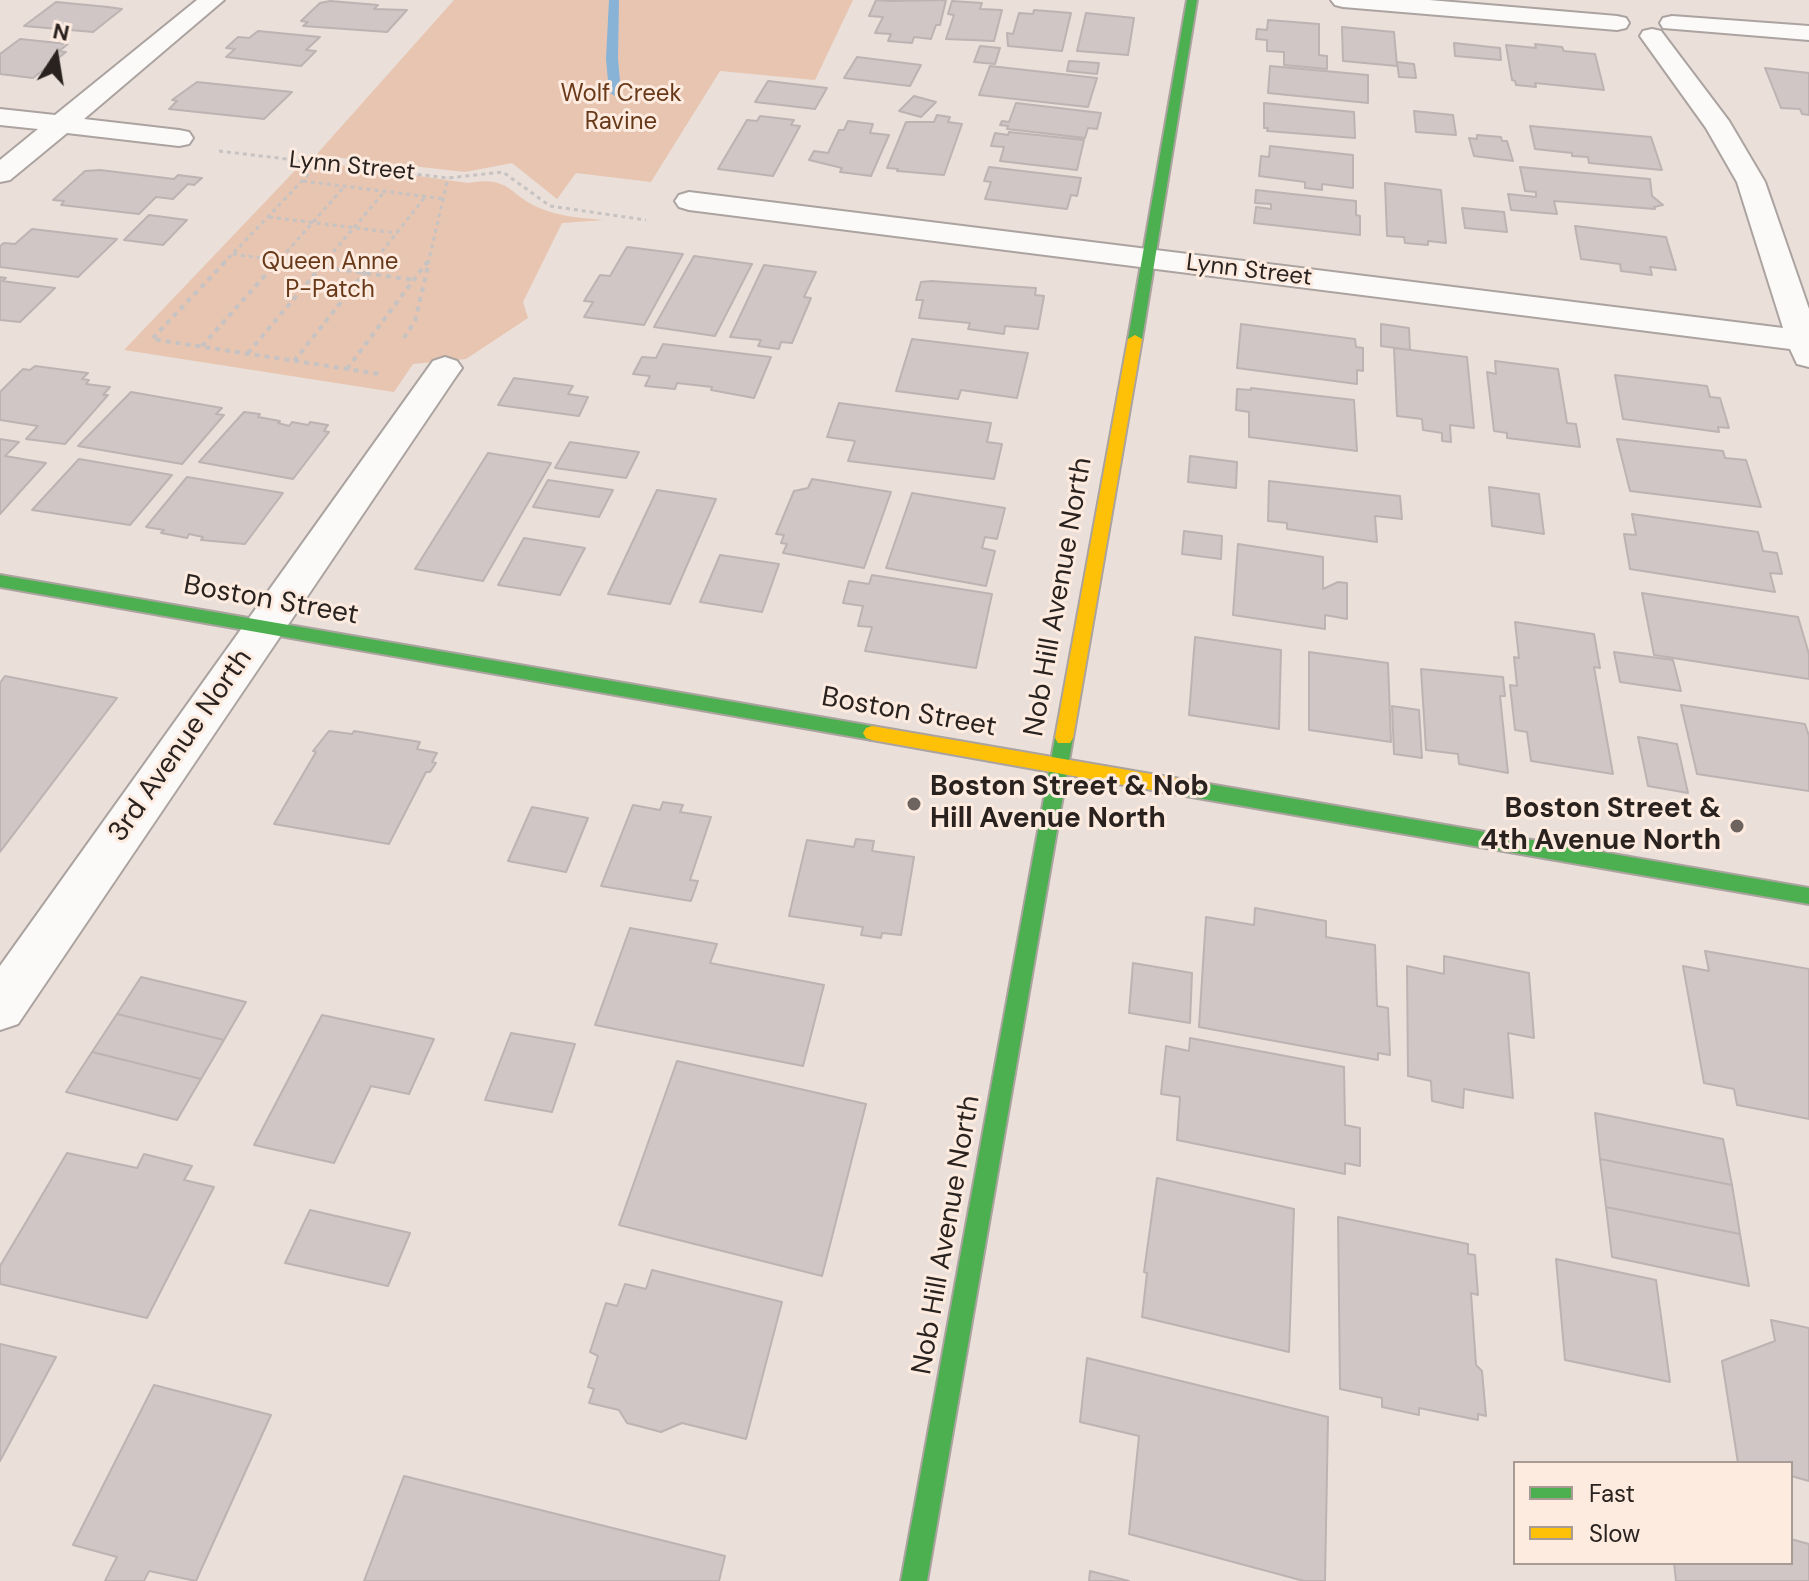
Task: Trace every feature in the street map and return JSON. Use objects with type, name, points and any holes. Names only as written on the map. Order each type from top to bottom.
[{"type":"street","points":[[0,174],[212,0]]},
{"type":"street","name":"Nob Hill Avenue North","points":[[914,1581],[1149,259],[1192,0]]},
{"type":"street","points":[[1343,0],[1809,33]]},
{"type":"street","points":[[1645,21],[1719,127],[1751,182],[1807,346]]},
{"type":"street","points":[[0,117],[179,138]]},
{"type":"street","name":"Lynn Street","points":[[689,201],[1807,346]]},
{"type":"street","name":"3rd Avenue North","points":[[0,1007],[445,368]]},
{"type":"street","name":"Boston Street","points":[[0,581],[1809,896]]},
{"type":"path","name":"Lynn Street","points":[[179,138],[224,152],[448,178],[503,172],[550,206],[651,221]]},
{"type":"path","points":[[319,163],[152,339],[381,375],[387,385]]},
{"type":"path","points":[[398,348],[415,321],[448,178]]},
{"type":"path","points":[[302,181],[445,199]]},
{"type":"path","points":[[202,346],[345,186]]},
{"type":"path","points":[[248,353],[385,191]]},
{"type":"path","points":[[294,361],[426,196]]},
{"type":"path","points":[[268,217],[397,233]]},
{"type":"path","points":[[232,254],[414,280]]},
{"type":"path","points":[[347,369],[431,258]]},
{"type":"green space","name":"Wolf Creek Ravine","points":[[454,0],[853,0],[815,80],[720,71],[651,182],[576,173],[557,199],[512,163],[465,172],[316,155]]},
{"type":"green space","name":"Queen Anne P-Patch","points":[[305,160],[468,183],[493,182],[550,212],[603,220],[562,223],[523,302],[528,318],[466,359],[413,364],[394,392],[124,350]]},
{"type":"building","points":[[876,0],[946,0],[940,25],[936,25],[931,39],[914,37],[912,43],[888,41],[891,34],[875,33],[883,17],[869,16]]},
{"type":"building","points":[[952,1],[982,3],[980,9],[1002,10],[994,41],[946,39],[954,15],[948,14]]},
{"type":"building","points":[[56,2],[122,9],[93,32],[24,26]]},
{"type":"building","points":[[320,3],[378,5],[374,9],[407,10],[387,32],[303,26],[308,22],[301,21]]},
{"type":"building","points":[[1034,10],[1071,13],[1062,51],[1008,46],[1007,33],[1013,34],[1019,13],[1033,14]]},
{"type":"building","points":[[1086,13],[1134,18],[1128,55],[1077,51]]},
{"type":"building","points":[[1268,20],[1319,24],[1319,55],[1327,56],[1327,69],[1284,65],[1284,52],[1267,51],[1267,40],[1256,39],[1257,29],[1267,30]]},
{"type":"building","points":[[1342,27],[1394,32],[1397,66],[1343,61]]},
{"type":"building","points":[[258,31],[320,37],[306,50],[316,51],[301,66],[226,57],[235,49],[226,48],[238,37],[249,38]]},
{"type":"building","points":[[20,39],[68,44],[59,51],[66,52],[33,78],[0,74],[0,54]]},
{"type":"building","points":[[1454,43],[1500,48],[1501,60],[1455,56]]},
{"type":"building","points":[[1535,44],[1595,54],[1604,90],[1535,83],[1536,87],[1516,85],[1512,80],[1506,45],[1536,48]]},
{"type":"building","points":[[980,46],[1000,48],[995,64],[974,62]]},
{"type":"building","points":[[857,57],[921,65],[910,86],[844,78]]},
{"type":"building","points":[[1069,61],[1099,63],[1097,74],[1067,71]]},
{"type":"building","points":[[1397,62],[1414,64],[1416,78],[1399,77]]},
{"type":"building","points":[[990,66],[1097,78],[1088,107],[979,95]]},
{"type":"building","points":[[1270,66],[1368,75],[1368,103],[1268,93]]},
{"type":"building","points":[[1765,68],[1809,73],[1809,115],[1802,114],[1800,109],[1781,108]]},
{"type":"building","points":[[768,81],[827,88],[815,109],[755,102]]},
{"type":"building","points":[[197,82],[292,92],[264,119],[169,109],[177,101],[172,100]]},
{"type":"building","points":[[914,96],[936,102],[921,117],[899,111]]},
{"type":"building","points":[[1016,103],[1101,113],[1097,129],[1088,128],[1085,138],[1007,129],[1008,126],[1000,125],[1002,121],[1009,122]]},
{"type":"building","points":[[1264,103],[1354,112],[1355,138],[1267,131],[1268,128],[1264,128]]},
{"type":"building","points":[[1414,111],[1453,115],[1456,135],[1416,132]]},
{"type":"building","points":[[937,115],[950,117],[948,122],[962,124],[944,175],[887,168],[906,122],[934,122]]},
{"type":"building","points":[[760,116],[794,120],[791,125],[800,126],[773,176],[718,169],[747,120],[757,121]]},
{"type":"building","points":[[848,121],[873,124],[870,133],[889,135],[871,176],[840,172],[842,168],[809,160],[814,151],[828,153],[839,130],[844,130]]},
{"type":"building","points":[[1530,126],[1651,137],[1662,170],[1589,163],[1588,157],[1535,149]]},
{"type":"building","points":[[1009,132],[1084,140],[1077,170],[1000,161],[1004,147],[991,146],[995,133],[1008,135]]},
{"type":"building","points":[[1477,135],[1501,137],[1502,141],[1507,141],[1513,161],[1474,156],[1469,138],[1477,139]]},
{"type":"building","points":[[1270,146],[1353,155],[1353,188],[1322,184],[1322,190],[1305,188],[1305,182],[1259,176],[1261,156],[1269,157]]},
{"type":"building","points":[[989,167],[1081,178],[1077,196],[1071,195],[1067,209],[985,199],[991,182],[984,181]]},
{"type":"building","points":[[1520,167],[1650,179],[1652,196],[1663,205],[1655,209],[1554,201],[1557,214],[1511,210],[1508,194],[1536,197],[1536,192],[1525,191]]},
{"type":"building","points":[[85,171],[174,179],[178,175],[202,178],[194,185],[188,184],[173,199],[156,197],[139,214],[61,205],[64,201],[53,200]]},
{"type":"building","points":[[1385,183],[1441,190],[1446,243],[1405,243],[1404,237],[1387,236]]},
{"type":"building","points":[[1256,190],[1356,201],[1360,235],[1254,223],[1256,207],[1271,209],[1271,204],[1255,203]]},
{"type":"building","points":[[1462,208],[1504,212],[1507,232],[1465,228]]},
{"type":"building","points":[[149,215],[187,220],[163,245],[124,240]]},
{"type":"building","points":[[1575,226],[1666,237],[1676,270],[1650,267],[1652,275],[1621,271],[1620,264],[1581,259]]},
{"type":"building","points":[[32,229],[117,239],[78,277],[0,267],[0,246],[4,243],[15,244]]},
{"type":"building","points":[[627,247],[683,254],[644,325],[584,317],[593,302],[584,301],[600,275],[610,276]]},
{"type":"building","points":[[694,256],[752,264],[715,336],[654,327]]},
{"type":"building","points":[[764,265],[816,272],[804,297],[811,298],[792,343],[781,342],[779,349],[758,346],[761,340],[730,337]]},
{"type":"building","points":[[0,277],[6,278],[2,281],[55,288],[20,322],[0,320]]},
{"type":"building","points":[[921,282],[1036,288],[1035,295],[1044,296],[1038,329],[1005,326],[1004,334],[968,329],[970,323],[919,318],[923,300],[916,300]]},
{"type":"building","points":[[1241,324],[1355,339],[1356,347],[1363,348],[1363,371],[1357,370],[1357,384],[1237,368]]},
{"type":"building","points":[[1381,324],[1409,328],[1410,350],[1381,346]]},
{"type":"building","points":[[912,339],[1028,353],[1017,398],[961,390],[958,399],[896,391]]},
{"type":"building","points":[[663,344],[771,357],[754,398],[711,390],[712,387],[677,383],[675,389],[645,386],[650,376],[633,374],[642,357],[656,358]]},
{"type":"building","points":[[1394,348],[1467,357],[1474,428],[1450,425],[1451,442],[1442,441],[1442,433],[1423,430],[1422,419],[1397,416]]},
{"type":"building","points":[[1495,361],[1558,369],[1567,423],[1576,424],[1580,447],[1507,438],[1507,433],[1494,431],[1487,372],[1496,374]]},
{"type":"building","points":[[35,366],[88,373],[82,379],[89,380],[86,384],[110,387],[103,395],[108,395],[65,444],[26,439],[38,426],[0,420],[0,392],[23,369],[30,370]]},
{"type":"building","points":[[1615,375],[1707,386],[1710,397],[1720,398],[1729,428],[1718,427],[1719,432],[1623,419]]},
{"type":"building","points":[[514,378],[573,386],[568,394],[588,397],[579,416],[498,405]]},
{"type":"building","points":[[1237,389],[1354,400],[1357,451],[1249,437],[1249,412],[1236,410]]},
{"type":"building","points":[[131,392],[222,408],[216,414],[224,415],[182,464],[78,446]]},
{"type":"building","points":[[839,403],[991,423],[987,442],[1002,444],[994,479],[848,461],[855,441],[827,437]]},
{"type":"building","points":[[244,412],[260,414],[258,417],[289,426],[292,422],[328,425],[324,431],[329,432],[293,479],[199,462]]},
{"type":"building","points":[[0,439],[19,442],[5,456],[46,463],[0,514]]},
{"type":"building","points":[[1617,439],[1723,451],[1725,458],[1746,460],[1761,507],[1630,491]]},
{"type":"building","points":[[570,442],[639,452],[626,478],[555,468]]},
{"type":"building","points":[[488,453],[551,463],[483,581],[415,569]]},
{"type":"building","points":[[1190,456],[1237,462],[1236,488],[1188,482]]},
{"type":"building","points":[[79,459],[172,475],[130,525],[32,510]]},
{"type":"building","points":[[187,477],[283,493],[245,544],[201,540],[203,537],[189,534],[187,538],[146,527]]},
{"type":"building","points":[[812,479],[891,492],[864,568],[783,553],[787,544],[781,543],[784,535],[776,534],[794,491],[808,488]]},
{"type":"building","points":[[548,480],[613,490],[599,517],[533,507]]},
{"type":"building","points":[[1269,481],[1400,496],[1402,519],[1375,516],[1377,542],[1287,529],[1287,523],[1268,521]]},
{"type":"building","points":[[1489,487],[1539,494],[1544,534],[1492,526]]},
{"type":"building","points":[[657,490],[716,499],[670,604],[608,594]]},
{"type":"building","points":[[912,493],[1005,508],[997,539],[985,537],[982,548],[995,551],[986,586],[886,568]]},
{"type":"building","points":[[1632,514],[1758,532],[1763,551],[1777,553],[1782,574],[1770,573],[1775,592],[1630,569],[1624,534],[1636,535]]},
{"type":"building","points":[[1184,531],[1222,536],[1221,559],[1182,554]]},
{"type":"building","points":[[524,538],[585,548],[560,595],[498,585]]},
{"type":"building","points":[[1238,544],[1323,557],[1323,589],[1338,582],[1347,583],[1347,619],[1325,615],[1325,629],[1233,615]]},
{"type":"building","points":[[720,555],[779,564],[762,612],[700,602]]},
{"type":"building","points":[[872,575],[992,594],[976,668],[865,651],[872,627],[858,626],[863,606],[843,603],[849,581],[869,584]]},
{"type":"building","points":[[1642,593],[1798,617],[1809,654],[1809,679],[1654,655]]},
{"type":"building","points":[[1515,622],[1594,634],[1600,668],[1594,667],[1613,774],[1531,761],[1527,732],[1515,730],[1510,685],[1517,686],[1514,657],[1519,658]]},
{"type":"building","points":[[1195,637],[1281,650],[1279,729],[1189,715]]},
{"type":"building","points":[[1309,652],[1388,663],[1391,742],[1309,730]]},
{"type":"building","points":[[1614,652],[1673,660],[1681,691],[1620,682]]},
{"type":"building","points":[[1421,669],[1503,677],[1505,696],[1500,696],[1508,773],[1459,764],[1458,754],[1426,750]]},
{"type":"building","points":[[5,676],[117,698],[0,852],[0,683]]},
{"type":"building","points":[[1681,705],[1805,724],[1809,736],[1809,791],[1697,774]]},
{"type":"building","points":[[1392,706],[1419,710],[1422,758],[1394,754]]},
{"type":"building","points":[[329,731],[352,734],[354,731],[420,742],[417,749],[437,753],[432,762],[436,763],[430,772],[426,772],[389,844],[274,824],[316,752],[313,751]]},
{"type":"building","points":[[1638,737],[1677,744],[1688,793],[1648,786]]},
{"type":"building","points":[[663,802],[683,805],[680,812],[711,817],[690,880],[698,881],[691,901],[601,886],[633,805],[660,810]]},
{"type":"building","points":[[532,807],[588,818],[566,872],[508,861]]},
{"type":"building","points":[[856,839],[874,841],[872,851],[914,857],[901,935],[882,933],[881,938],[861,935],[863,927],[789,916],[807,840],[854,847]]},
{"type":"building","points":[[1255,908],[1326,921],[1326,937],[1375,945],[1377,1006],[1388,1008],[1390,1055],[1378,1053],[1378,1060],[1199,1027],[1206,917],[1254,925]]},
{"type":"building","points":[[630,928],[717,944],[710,963],[824,985],[803,1066],[595,1025]]},
{"type":"building","points":[[1705,951],[1809,969],[1809,1119],[1737,1105],[1734,1089],[1704,1083],[1683,966],[1709,971]]},
{"type":"building","points":[[1444,956],[1529,973],[1534,1038],[1508,1033],[1513,1098],[1464,1089],[1463,1108],[1432,1101],[1431,1081],[1408,1076],[1407,966],[1444,974]]},
{"type":"building","points":[[1133,963],[1192,973],[1190,1023],[1129,1013]]},
{"type":"building","points":[[141,977],[246,1002],[224,1040],[117,1014]]},
{"type":"building","points":[[117,1014],[224,1040],[201,1079],[92,1052]]},
{"type":"building","points":[[322,1015],[434,1039],[409,1094],[371,1086],[334,1163],[254,1145]]},
{"type":"building","points":[[511,1033],[575,1044],[552,1112],[485,1100]]},
{"type":"building","points":[[1190,1038],[1344,1067],[1345,1125],[1360,1128],[1360,1166],[1345,1163],[1345,1174],[1177,1140],[1180,1097],[1161,1094],[1166,1046],[1189,1051]]},
{"type":"building","points":[[92,1052],[201,1079],[177,1120],[66,1092]]},
{"type":"building","points":[[677,1061],[866,1104],[822,1276],[619,1225]]},
{"type":"building","points":[[1595,1113],[1723,1139],[1732,1185],[1600,1159]]},
{"type":"building","points":[[67,1153],[137,1168],[144,1154],[192,1166],[184,1180],[214,1187],[147,1318],[0,1284],[0,1266]]},
{"type":"building","points":[[1600,1159],[1732,1185],[1740,1234],[1606,1207]]},
{"type":"building","points":[[1157,1178],[1294,1209],[1289,1352],[1142,1317],[1147,1273],[1144,1272]]},
{"type":"building","points":[[1606,1207],[1740,1234],[1749,1286],[1612,1257]]},
{"type":"building","points":[[310,1210],[410,1233],[388,1286],[285,1263]]},
{"type":"building","points":[[1338,1217],[1468,1244],[1468,1254],[1475,1255],[1478,1295],[1471,1293],[1476,1365],[1482,1371],[1486,1416],[1478,1414],[1478,1420],[1419,1408],[1419,1415],[1382,1407],[1382,1398],[1340,1389]]},
{"type":"building","points":[[1556,1259],[1656,1280],[1670,1382],[1565,1360]]},
{"type":"building","points":[[652,1270],[782,1302],[746,1439],[682,1423],[661,1432],[627,1423],[619,1410],[589,1403],[594,1389],[588,1387],[598,1356],[590,1352],[606,1303],[617,1306],[625,1284],[646,1289]]},
{"type":"building","points":[[1771,1320],[1809,1328],[1809,1481],[1793,1477],[1793,1461],[1738,1461],[1722,1361],[1775,1341]]},
{"type":"building","points":[[0,1344],[56,1357],[0,1461]]},
{"type":"building","points":[[1087,1358],[1328,1417],[1325,1581],[1304,1581],[1129,1534],[1139,1436],[1080,1422]]},
{"type":"building","points":[[154,1385],[271,1415],[196,1581],[149,1571],[144,1581],[105,1581],[117,1557],[73,1545]]},
{"type":"building","points":[[404,1476],[725,1556],[719,1581],[364,1581]]},
{"type":"building","points":[[1793,1540],[1809,1544],[1809,1581],[1676,1581],[1674,1565],[1793,1565]]},
{"type":"building","points":[[1090,1571],[1129,1581],[1089,1581]]},
{"type":"waterway","points":[[614,0],[612,59],[615,92]]},
{"type":"traffic: fast","points":[[1135,339],[1192,0]]},
{"type":"traffic: fast","points":[[0,581],[872,733]]},
{"type":"traffic: fast","points":[[914,1581],[1064,738]]},
{"type":"traffic: fast","points":[[1180,787],[1809,896]]},
{"type":"traffic: slow","points":[[1064,738],[1135,339]]},
{"type":"traffic: slow","points":[[872,733],[1180,787]]},
{"type":"place","name":"Boston Street & Nob Hill Avenue North","points":[[914,804]]},
{"type":"place","name":"Boston Street & 4th Avenue North","points":[[1737,826]]}]
